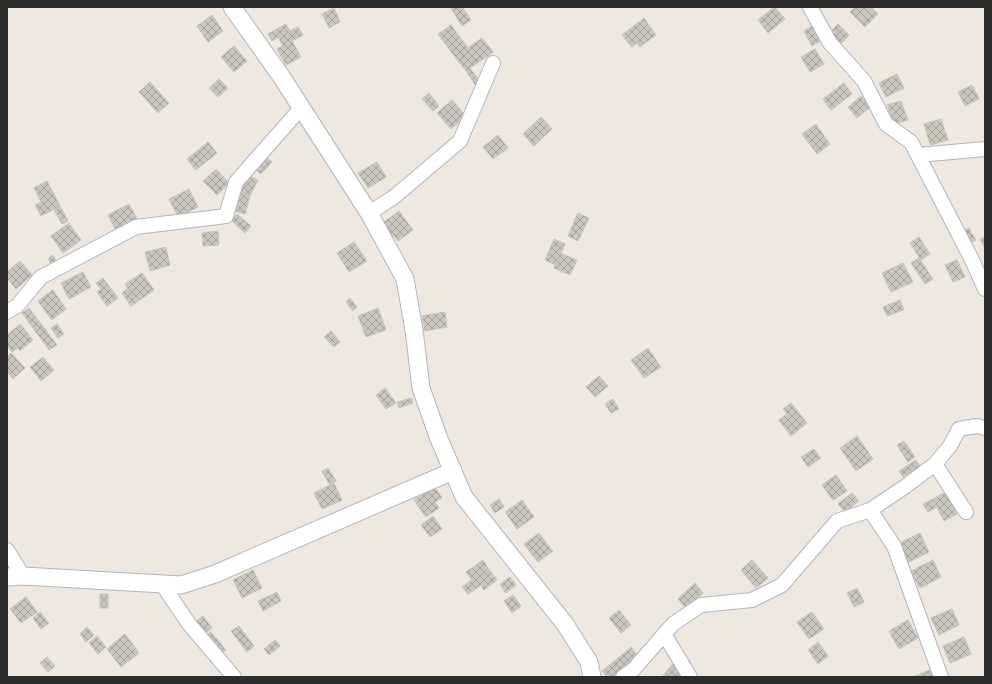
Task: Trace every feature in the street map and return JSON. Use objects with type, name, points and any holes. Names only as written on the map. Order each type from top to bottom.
[{"type":"street","points":[[232,7],[281,76],[369,213],[405,279],[414,330],[421,388],[439,439],[464,497],[565,624],[589,662],[592,677]]},
{"type":"street","points":[[810,7],[830,43],[864,81],[886,124],[911,142],[971,258],[985,289]]},
{"type":"street","points":[[369,213],[394,197],[460,141],[493,63]]},
{"type":"street","points":[[7,312],[17,306],[41,277],[136,227],[226,216],[236,182],[301,108]]},
{"type":"street","points":[[918,156],[985,149]]},
{"type":"street","points":[[623,677],[633,670],[673,624],[701,604],[752,600],[782,585],[837,521],[870,510],[906,486],[935,464],[950,446],[959,429],[977,426],[985,428]]},
{"type":"street","points":[[935,464],[966,512]]},
{"type":"street","points":[[7,550],[15,577],[181,585],[215,574],[453,471]]},
{"type":"street","points":[[870,510],[894,546],[942,677]]},
{"type":"street","points":[[162,584],[189,624],[234,677]]},
{"type":"street","points":[[664,634],[690,677]]},
{"type":"building","points":[[450,7],[462,7],[471,20],[462,26]]},
{"type":"building","points":[[774,7],[785,19],[768,33],[758,20]]},
{"type":"building","points":[[855,7],[872,8],[859,21],[850,12]]},
{"type":"building","points":[[334,8],[340,22],[329,28],[322,14]]},
{"type":"building","points":[[872,8],[878,14],[865,27],[859,21]]},
{"type":"building","points":[[212,15],[223,31],[208,42],[197,26]]},
{"type":"building","points":[[644,18],[656,35],[640,47],[637,43],[632,47],[622,35]]},
{"type":"building","points":[[286,24],[290,31],[272,41],[268,34]]},
{"type":"building","points":[[838,24],[849,35],[838,47],[826,36]]},
{"type":"building","points":[[451,25],[468,48],[455,57],[438,34]]},
{"type":"building","points":[[812,26],[820,41],[812,46],[804,31]]},
{"type":"building","points":[[298,27],[303,35],[283,46],[278,37]]},
{"type":"building","points":[[482,38],[493,52],[466,71],[455,57]]},
{"type":"building","points":[[292,41],[301,57],[286,65],[277,49]]},
{"type":"building","points":[[234,46],[247,61],[234,72],[221,57]]},
{"type":"building","points":[[815,49],[824,64],[810,72],[801,57]]},
{"type":"building","points":[[470,68],[481,83],[476,86],[466,71]]},
{"type":"building","points":[[897,74],[904,88],[886,97],[879,83]]},
{"type":"building","points":[[219,79],[228,88],[218,97],[209,88]]},
{"type":"building","points":[[150,82],[169,103],[158,113],[139,92]]},
{"type":"building","points":[[844,83],[852,94],[831,110],[823,99]]},
{"type":"building","points":[[972,85],[979,99],[965,106],[958,92]]},
{"type":"building","points":[[429,93],[439,106],[433,111],[422,99]]},
{"type":"building","points":[[861,96],[870,107],[857,118],[848,107]]},
{"type":"building","points":[[452,100],[466,116],[451,129],[437,113]]},
{"type":"building","points":[[901,101],[908,120],[894,124],[887,105]]},
{"type":"building","points":[[541,117],[552,129],[534,146],[523,134]]},
{"type":"building","points":[[941,119],[948,140],[930,145],[924,124]]},
{"type":"building","points":[[816,124],[830,144],[817,154],[802,134]]},
{"type":"building","points":[[498,135],[508,148],[493,159],[483,147]]},
{"type":"building","points":[[208,142],[217,153],[196,170],[187,159]]},
{"type":"building","points":[[266,157],[272,162],[261,174],[255,169]]},
{"type":"building","points":[[377,162],[386,177],[368,188],[358,173]]},
{"type":"building","points":[[216,169],[229,183],[217,195],[203,181]]},
{"type":"building","points":[[249,176],[258,180],[250,196],[240,193]]},
{"type":"building","points":[[47,181],[60,206],[47,213],[34,188]]},
{"type":"building","points":[[189,189],[198,207],[178,217],[169,199]]},
{"type":"building","points":[[240,193],[250,196],[245,214],[235,211]]},
{"type":"building","points":[[41,202],[47,213],[41,216],[35,205]]},
{"type":"building","points":[[129,204],[137,219],[116,230],[108,215]]},
{"type":"building","points":[[60,206],[68,221],[62,224],[54,210]]},
{"type":"building","points":[[399,211],[413,230],[398,241],[393,235],[390,238],[385,231],[388,229],[384,222]]},
{"type":"building","points":[[578,213],[589,218],[578,241],[568,236]]},
{"type":"building","points":[[237,214],[251,226],[245,233],[231,220]]},
{"type":"building","points":[[69,223],[81,240],[63,253],[51,236]]},
{"type":"building","points":[[969,228],[976,240],[968,245],[961,232]]},
{"type":"building","points":[[218,231],[219,245],[203,246],[202,233]]},
{"type":"building","points":[[919,237],[930,254],[921,260],[910,243]]},
{"type":"building","points":[[985,237],[985,249],[980,239]]},
{"type":"building","points":[[554,239],[565,244],[556,265],[545,260]]},
{"type":"building","points":[[354,242],[367,261],[349,272],[337,253]]},
{"type":"building","points":[[166,247],[170,265],[150,271],[145,252]]},
{"type":"building","points":[[560,253],[577,260],[570,275],[554,268]]},
{"type":"building","points":[[52,255],[59,264],[54,268],[48,259]]},
{"type":"building","points":[[919,258],[933,279],[925,284],[911,263]]},
{"type":"building","points":[[957,260],[965,277],[953,282],[945,265]]},
{"type":"building","points":[[20,261],[32,275],[16,289],[7,278],[7,272]]},
{"type":"building","points":[[903,263],[913,282],[891,292],[882,273]]},
{"type":"building","points":[[83,272],[91,287],[75,296],[67,280]]},
{"type":"building","points":[[142,273],[154,290],[137,302],[125,284]]},
{"type":"building","points":[[103,278],[118,298],[107,306],[97,292],[101,289],[96,283]]},
{"type":"building","points":[[67,280],[75,296],[69,299],[61,283]]},
{"type":"building","points":[[128,288],[137,302],[131,306],[122,293]]},
{"type":"building","points":[[53,290],[66,309],[52,320],[38,301]]},
{"type":"building","points":[[350,298],[357,307],[353,311],[346,302]]},
{"type":"building","points":[[900,300],[904,310],[887,316],[883,307]]},
{"type":"building","points":[[29,308],[57,345],[49,350],[22,313]]},
{"type":"building","points":[[378,308],[386,330],[366,337],[358,316]]},
{"type":"building","points":[[445,312],[447,327],[425,331],[422,316]]},
{"type":"building","points":[[20,324],[33,340],[20,351],[18,348],[12,352],[7,345],[7,335]]},
{"type":"building","points":[[57,324],[64,334],[58,338],[51,328]]},
{"type":"building","points":[[331,331],[340,342],[334,347],[324,337]]},
{"type":"building","points":[[648,348],[661,367],[644,378],[631,360]]},
{"type":"building","points":[[11,353],[25,368],[13,379],[7,372],[7,357]]},
{"type":"building","points":[[43,357],[54,370],[41,381],[30,367]]},
{"type":"building","points":[[599,376],[608,386],[595,397],[586,387]]},
{"type":"building","points":[[385,388],[396,403],[386,409],[376,395]]},
{"type":"building","points":[[412,398],[413,403],[399,408],[397,402]]},
{"type":"building","points":[[613,399],[619,409],[611,413],[605,404]]},
{"type":"building","points":[[791,403],[807,423],[791,436],[779,420],[787,414],[783,409]]},
{"type":"building","points":[[857,436],[873,459],[856,471],[840,448]]},
{"type":"building","points":[[904,441],[915,457],[908,462],[897,445]]},
{"type":"building","points":[[814,449],[821,458],[808,467],[801,457]]},
{"type":"building","points":[[916,460],[920,466],[903,477],[899,471]]},
{"type":"building","points":[[328,468],[336,481],[329,484],[322,471]]},
{"type":"building","points":[[836,475],[847,491],[833,500],[822,485]]},
{"type":"building","points":[[334,483],[342,500],[322,509],[314,493]]},
{"type":"building","points":[[434,486],[442,498],[435,502],[439,508],[426,517],[414,500]]},
{"type":"building","points":[[946,492],[957,514],[944,521],[933,499]]},
{"type":"building","points":[[852,493],[859,501],[845,512],[838,504]]},
{"type":"building","points":[[499,499],[504,507],[495,513],[490,505]]},
{"type":"building","points":[[933,499],[937,507],[928,512],[923,504]]},
{"type":"building","points":[[522,500],[534,517],[517,529],[505,512]]},
{"type":"building","points":[[433,516],[442,529],[430,537],[421,525]]},
{"type":"building","points":[[539,533],[548,545],[533,556],[524,544]]},
{"type":"building","points":[[920,533],[929,552],[907,563],[898,544]]},
{"type":"building","points":[[548,545],[553,551],[538,562],[533,556]]},
{"type":"building","points":[[483,560],[488,568],[472,580],[466,572]]},
{"type":"building","points":[[752,560],[768,578],[756,588],[741,570]]},
{"type":"building","points":[[933,560],[941,577],[920,588],[911,571]]},
{"type":"building","points":[[488,568],[497,580],[484,590],[481,585],[468,594],[462,587]]},
{"type":"building","points":[[253,570],[262,588],[242,598],[233,580]]},
{"type":"building","points":[[510,577],[516,585],[506,593],[500,584]]},
{"type":"building","points":[[695,583],[703,593],[686,608],[678,599]]},
{"type":"building","points":[[857,588],[864,602],[854,607],[847,593]]},
{"type":"building","points":[[277,592],[281,601],[263,611],[258,601]]},
{"type":"building","points":[[100,594],[108,594],[108,608],[100,608]]},
{"type":"building","points":[[513,595],[521,606],[512,613],[504,601]]},
{"type":"building","points":[[26,597],[37,612],[21,623],[10,609]]},
{"type":"building","points":[[952,609],[959,625],[939,635],[931,618]]},
{"type":"building","points":[[619,610],[631,625],[621,633],[609,618]]},
{"type":"building","points":[[40,612],[49,623],[41,629],[33,618]]},
{"type":"building","points":[[812,612],[824,629],[809,639],[797,622]]},
{"type":"building","points":[[203,616],[212,628],[200,637],[191,625]]},
{"type":"building","points":[[908,620],[918,638],[899,649],[889,631]]},
{"type":"building","points":[[239,626],[254,646],[247,652],[231,631]]},
{"type":"building","points":[[87,627],[94,635],[86,642],[80,634]]},
{"type":"building","points":[[211,632],[226,650],[218,656],[203,638]]},
{"type":"building","points":[[125,634],[139,653],[121,667],[107,649]]},
{"type":"building","points":[[97,636],[106,647],[98,654],[89,643]]},
{"type":"building","points":[[964,637],[971,654],[950,663],[943,646]]},
{"type":"building","points":[[275,640],[280,646],[269,655],[264,649]]},
{"type":"building","points":[[818,642],[828,656],[818,664],[808,650]]},
{"type":"building","points":[[631,647],[640,659],[626,671],[617,659]]},
{"type":"building","points":[[47,657],[55,666],[48,672],[40,663]]},
{"type":"building","points":[[617,659],[626,671],[618,677],[607,677],[602,671]]},
{"type":"building","points":[[675,661],[683,667],[679,672],[684,677],[662,677]]},
{"type":"building","points":[[932,669],[935,677],[913,677]]}]
